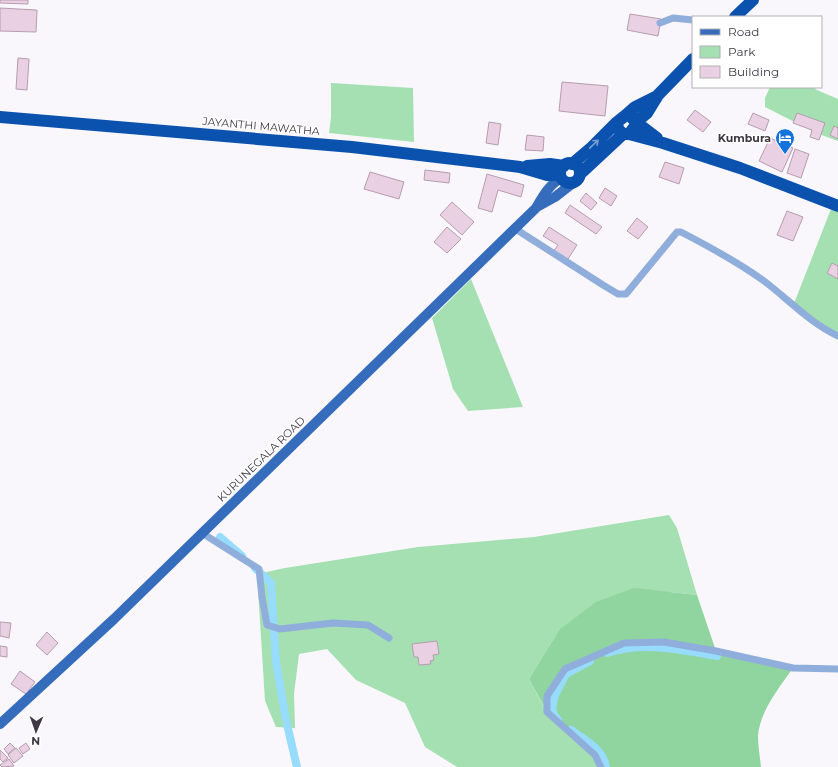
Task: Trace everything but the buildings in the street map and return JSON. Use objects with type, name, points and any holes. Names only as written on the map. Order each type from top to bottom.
[{"type":"highway","points":[[736,16],[753,0]]},
{"type":"highway","points":[[576,178],[635,126],[631,119],[634,107],[658,95],[692,60]]},
{"type":"highway","name":"JAYANTHI MAWATHA","points":[[0,117],[352,147],[520,167],[550,164],[564,170],[564,181],[576,178]]},
{"type":"highway","points":[[564,170],[592,147],[616,123],[631,119]]},
{"type":"highway","points":[[631,119],[662,143]]},
{"type":"highway","points":[[616,123],[619,130],[626,134],[662,143],[740,168],[838,206]]},
{"type":"highway","points":[[564,170],[576,166],[579,169],[576,178]]},
{"type":"main road","name":"KURUNEGALA ROAD","points":[[536,208],[547,190],[564,170]]},
{"type":"main road","name":"KURUNEGALA ROAD","points":[[0,724],[114,619],[514,228],[536,208],[555,196],[576,178]]},
{"type":"street","points":[[660,23],[673,18],[692,20]]},
{"type":"street","points":[[514,228],[618,294],[626,294],[677,232],[681,232],[718,251],[764,281],[793,306],[838,336]]},
{"type":"street","points":[[202,533],[259,569],[262,597],[268,625],[280,629],[334,623],[368,625],[389,638]]},
{"type":"street","points":[[601,767],[595,755],[547,712],[547,696],[565,669],[624,643],[664,642],[716,651],[793,668],[838,669]]},
{"type":"green space","points":[[331,83],[413,88],[414,142],[329,133],[331,117]]},
{"type":"green space","points":[[770,88],[814,88],[838,99],[838,141],[816,133],[765,107],[765,98]]},
{"type":"green space","points":[[831,209],[838,212],[838,336],[793,306]]},
{"type":"green space","points":[[471,279],[523,407],[468,411],[453,389],[432,318]]},
{"type":"green space","points":[[669,515],[677,528],[697,595],[670,592],[559,630],[529,679],[547,713],[595,755],[601,767],[457,767],[425,747],[405,703],[356,680],[327,649],[299,654],[294,694],[295,728],[276,727],[265,701],[257,574],[285,568],[418,547],[534,537]]},
{"type":"green space","points":[[634,588],[697,595],[716,651],[793,668],[771,700],[762,718],[758,736],[761,767],[601,767],[595,755],[547,712],[529,679],[559,630],[596,602]]},
{"type":"waterway","points":[[220,537],[242,556]]},
{"type":"waterway","points":[[255,568],[271,583],[276,662],[286,720],[297,767]]},
{"type":"waterway","points":[[607,653],[621,649],[649,647],[676,649],[717,656]]},
{"type":"waterway","points":[[558,720],[552,709],[555,695],[566,674],[590,661]]},
{"type":"waterway","points":[[571,730],[597,750],[606,767]]},
{"type":"place","name":"Kumbura","points":[[785,155]]}]
